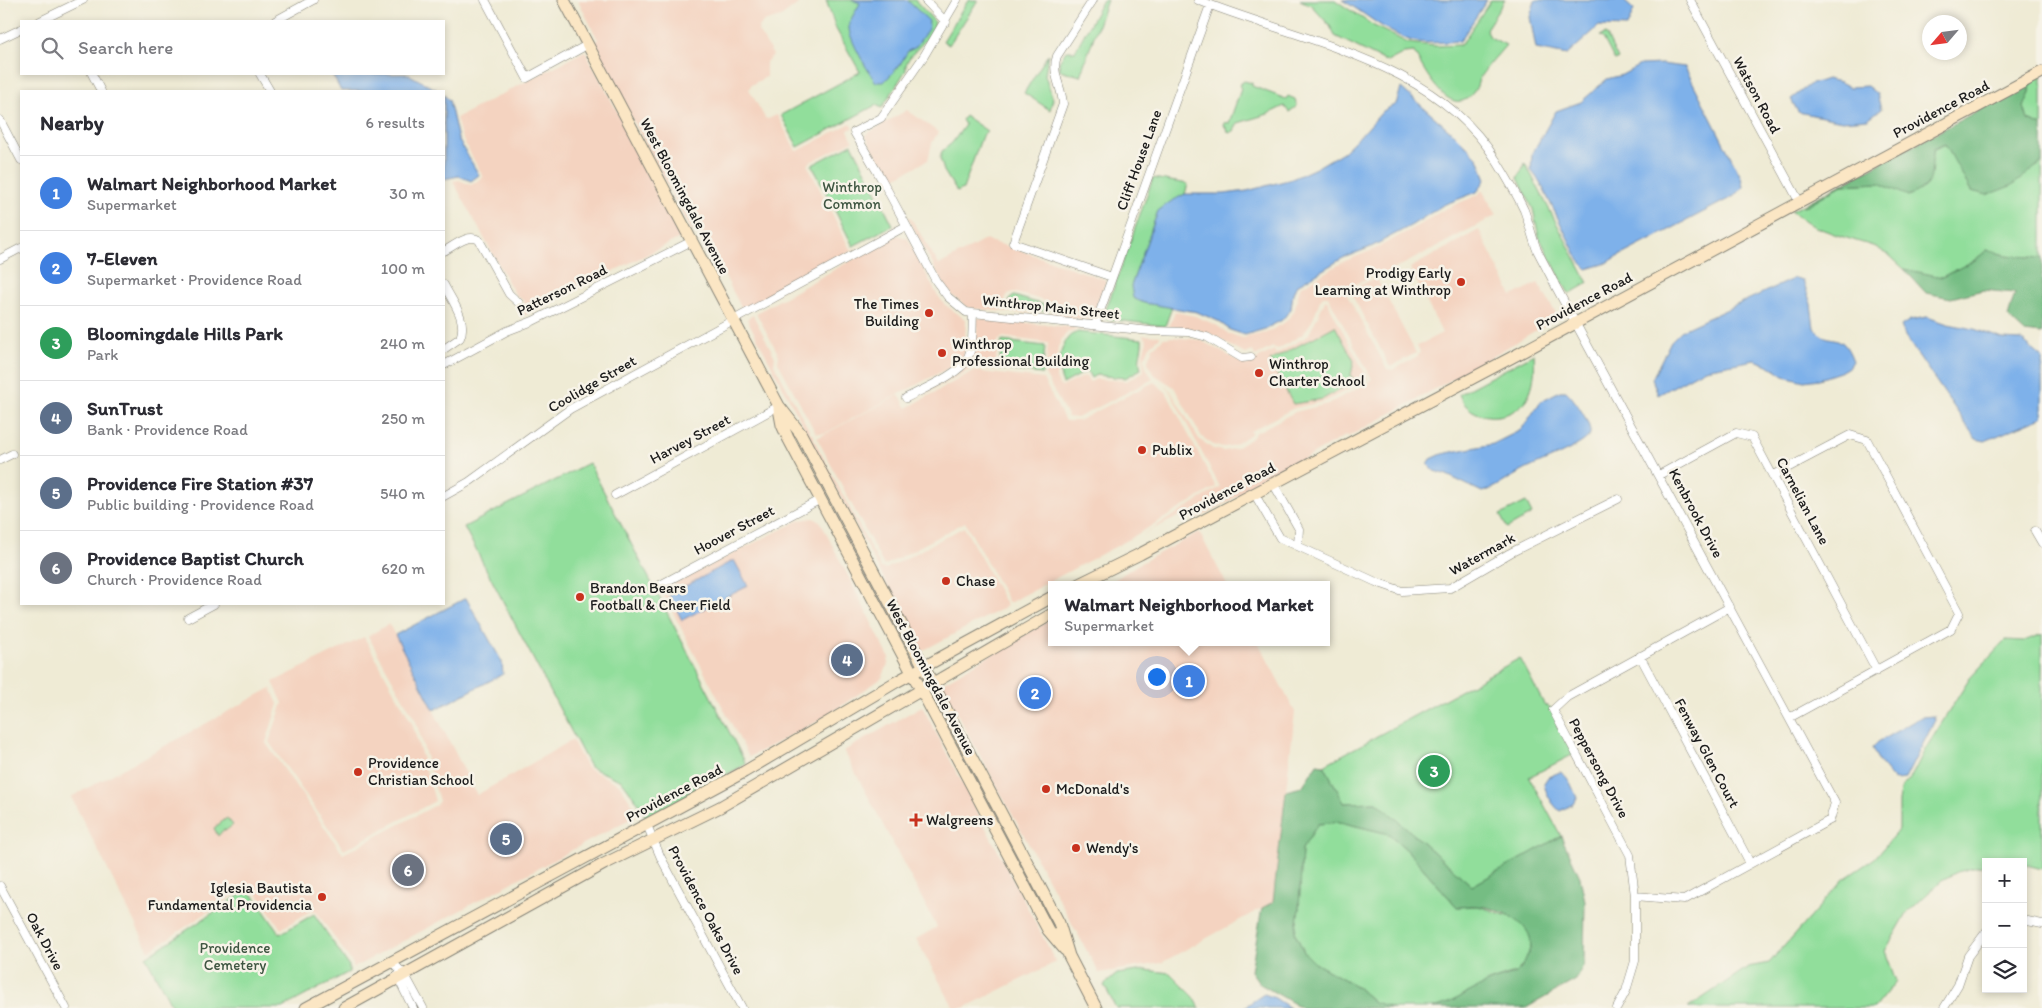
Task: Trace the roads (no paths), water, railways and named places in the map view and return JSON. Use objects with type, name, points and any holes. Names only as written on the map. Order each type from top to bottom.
[{"type":"main road","name":"West Bloomingdale Avenue","points":[[564,0],[779,406],[801,434],[830,487],[1059,923],[1069,956],[1096,1008]]},
{"type":"main road","name":"Providence Road","points":[[1084,581],[1140,554],[2042,72]]},
{"type":"main road","name":"West Bloomingdale Avenue","points":[[779,406],[782,425],[788,438],[1048,930],[1069,956]]},
{"type":"main road","points":[[788,438],[799,446],[820,484],[825,488],[830,487]]},
{"type":"main road","name":"Providence Road","points":[[1101,581],[1140,554]]},
{"type":"main road","name":"Providence Road","points":[[306,1008],[789,747],[912,673],[925,668],[1048,599]]},
{"type":"main road","points":[[344,1008],[604,864],[655,841],[720,807],[1048,616]]},
{"type":"street","points":[[42,20],[83,0]]},
{"type":"street","points":[[277,20],[313,0]]},
{"type":"street","points":[[484,0],[527,78],[587,45]]},
{"type":"street","points":[[925,0],[946,22],[957,0]]},
{"type":"street","points":[[1093,0],[1054,64],[1063,104],[1012,243],[1112,277]]},
{"type":"street","name":"Kenbrook Drive","points":[[1198,0],[1346,52],[1390,71],[1419,85],[1451,109],[1474,131],[1496,159],[1524,210],[1537,249],[1835,803],[1830,820],[1684,900],[1635,896]]},
{"type":"street","name":"Watson Road","points":[[1690,0],[1800,203]]},
{"type":"street","name":"Cliff House Lane","points":[[1095,325],[1210,5]]},
{"type":"street","points":[[59,13],[63,20]]},
{"type":"street","name":"Winthrop Main Street","points":[[946,22],[881,118],[854,132],[934,277],[948,298],[966,312],[1197,334],[1215,341],[1242,358],[1251,357]]},
{"type":"street","points":[[0,39],[20,29]]},
{"type":"street","points":[[93,75],[100,90]]},
{"type":"street","points":[[261,75],[269,90]]},
{"type":"street","points":[[0,120],[20,158]]},
{"type":"street","name":"Coolidge Street","points":[[445,495],[469,482],[570,410],[906,226]]},
{"type":"street","points":[[445,250],[467,238],[479,240],[509,294],[513,300],[519,303]]},
{"type":"street","name":"Patterson Road","points":[[445,364],[507,331],[541,317],[692,241]]},
{"type":"street","points":[[0,259],[20,249]]},
{"type":"street","points":[[445,288],[462,320],[463,326],[460,338],[445,348]]},
{"type":"street","points":[[906,398],[956,370],[967,360],[971,348],[973,313]]},
{"type":"street","name":"Harvey Street","points":[[614,495],[779,406]]},
{"type":"street","name":"Carnelian Lane","points":[[1659,474],[1736,433],[1752,437],[1877,670]]},
{"type":"street","points":[[1774,476],[1850,435],[1867,440],[1959,613],[1951,629],[1789,718]]},
{"type":"street","points":[[0,460],[12,454]]},
{"type":"street","points":[[1273,482],[1299,529],[1298,545]]},
{"type":"street","name":"Watermark","points":[[1254,492],[1280,538],[1402,591],[1450,588],[1510,553],[1618,499]]},
{"type":"street","name":"Hoover Street","points":[[660,585],[821,499]]},
{"type":"street","points":[[2035,531],[2042,543]]},
{"type":"street","points":[[188,618],[212,605]]},
{"type":"street","name":"Peppersong Drive","points":[[1617,1008],[1626,991],[1635,961],[1635,896],[1630,855],[1553,710],[1567,696],[1730,607]]},
{"type":"street","name":"Fenway Glen Court","points":[[1640,656],[1750,863]]},
{"type":"street","name":"Providence Oaks Drive","points":[[647,825],[655,841],[660,858],[742,1008]]},
{"type":"street","name":"Oak Drive","points":[[0,886],[66,1008]]},
{"type":"street","points":[[2027,921],[2042,924]]},
{"type":"street","points":[[1944,1008],[1958,986],[1968,956],[1982,937]]},
{"type":"street","points":[[392,962],[423,1008]]},
{"type":"street","points":[[401,977],[413,1008]]},
{"type":"water","points":[[852,0],[907,0],[929,21],[928,29],[915,48],[908,51],[899,66],[884,82],[876,82],[855,47],[849,24],[860,3]]},
{"type":"water","points":[[1342,0],[1487,0],[1460,41],[1428,43],[1415,42],[1400,36]]},
{"type":"water","points":[[1535,0],[1623,0],[1634,10],[1627,27],[1599,26],[1567,55],[1536,49],[1530,17]]},
{"type":"water","points":[[1661,64],[1685,67],[1741,177],[1743,187],[1736,195],[1604,264],[1587,269],[1579,261],[1540,182],[1531,170],[1532,154],[1556,111],[1581,102],[1607,79],[1622,75],[1640,65]]},
{"type":"water","points":[[333,75],[410,75],[437,90],[340,90]]},
{"type":"water","points":[[1827,79],[1850,87],[1867,86],[1877,94],[1881,109],[1868,119],[1842,121],[1798,112],[1791,99],[1809,85]]},
{"type":"water","points":[[1401,88],[1454,134],[1478,158],[1486,179],[1477,192],[1443,205],[1412,225],[1371,247],[1343,258],[1297,285],[1293,293],[1291,309],[1282,320],[1265,329],[1245,335],[1230,330],[1218,321],[1197,312],[1144,303],[1133,298],[1131,286],[1158,211],[1185,194],[1224,194],[1247,191],[1292,179],[1316,168],[1343,152],[1383,111],[1396,104]]},
{"type":"water","points":[[445,96],[449,100],[458,139],[479,175],[471,181],[459,176],[445,179]]},
{"type":"water","points":[[1795,278],[1803,280],[1811,304],[1814,328],[1825,337],[1844,344],[1853,361],[1850,366],[1840,372],[1819,379],[1804,381],[1784,376],[1768,365],[1755,360],[1705,369],[1658,395],[1652,379],[1671,341],[1682,330]]},
{"type":"water","points":[[1927,317],[1948,324],[1974,329],[2003,339],[2021,340],[2042,357],[2042,417],[1985,441],[1976,439],[1905,336],[1901,326],[1910,320]]},
{"type":"water","points":[[1560,391],[1566,391],[1573,399],[1588,424],[1590,434],[1580,444],[1482,492],[1447,475],[1434,471],[1428,464],[1431,459],[1442,454],[1493,444],[1521,430],[1541,401]]},
{"type":"water","points":[[734,560],[748,586],[682,620],[669,595]]},
{"type":"water","points":[[466,598],[502,662],[503,674],[434,710],[395,635]]},
{"type":"water","points":[[1934,716],[1935,720],[1905,779],[1894,780],[1879,762],[1872,748],[1878,742],[1921,717]]},
{"type":"water","points":[[1560,772],[1568,780],[1577,798],[1573,804],[1560,811],[1550,798],[1544,783],[1548,777]]},
{"type":"water","points":[[1264,994],[1275,998],[1290,1008],[1243,1008]]},
{"type":"place","name":"Prodigy Early Learning at Winthrop","points":[[1461,282]]},
{"type":"place","name":"The Times Building","points":[[929,313]]},
{"type":"place","name":"Winthrop Professional Building","points":[[942,353]]},
{"type":"place","name":"Winthrop Charter School","points":[[1259,373]]},
{"type":"place","name":"Publix","points":[[1142,450]]},
{"type":"place","name":"Chase","points":[[946,581]]},
{"type":"place","name":"Brandon Bears Football & Cheer Field","points":[[580,597]]},
{"type":"place","name":"SunTrust","points":[[847,660]]},
{"type":"place","name":"Walmart Neighborhood Market","points":[[1189,681]]},
{"type":"place","name":"7-Eleven","points":[[1035,693]]},
{"type":"place","name":"Bloomingdale Hills Park","points":[[1434,771]]},
{"type":"place","name":"Providence Christian School","points":[[358,772]]},
{"type":"place","name":"McDonald's","points":[[1046,789]]},
{"type":"place","name":"Walgreens","points":[[916,820]]},
{"type":"place","name":"Providence Fire Station #37","points":[[506,839]]},
{"type":"place","name":"Wendy's","points":[[1076,848]]},
{"type":"place","name":"Providence Baptist Church","points":[[408,870]]},
{"type":"place","name":"Iglesia Bautista Fundamental Providencia","points":[[322,897]]},
{"type":"park label","name":"Winthrop Common","points":[[852,196]]},
{"type":"park label","name":"Providence Cemetery","points":[[235,956]]}]
